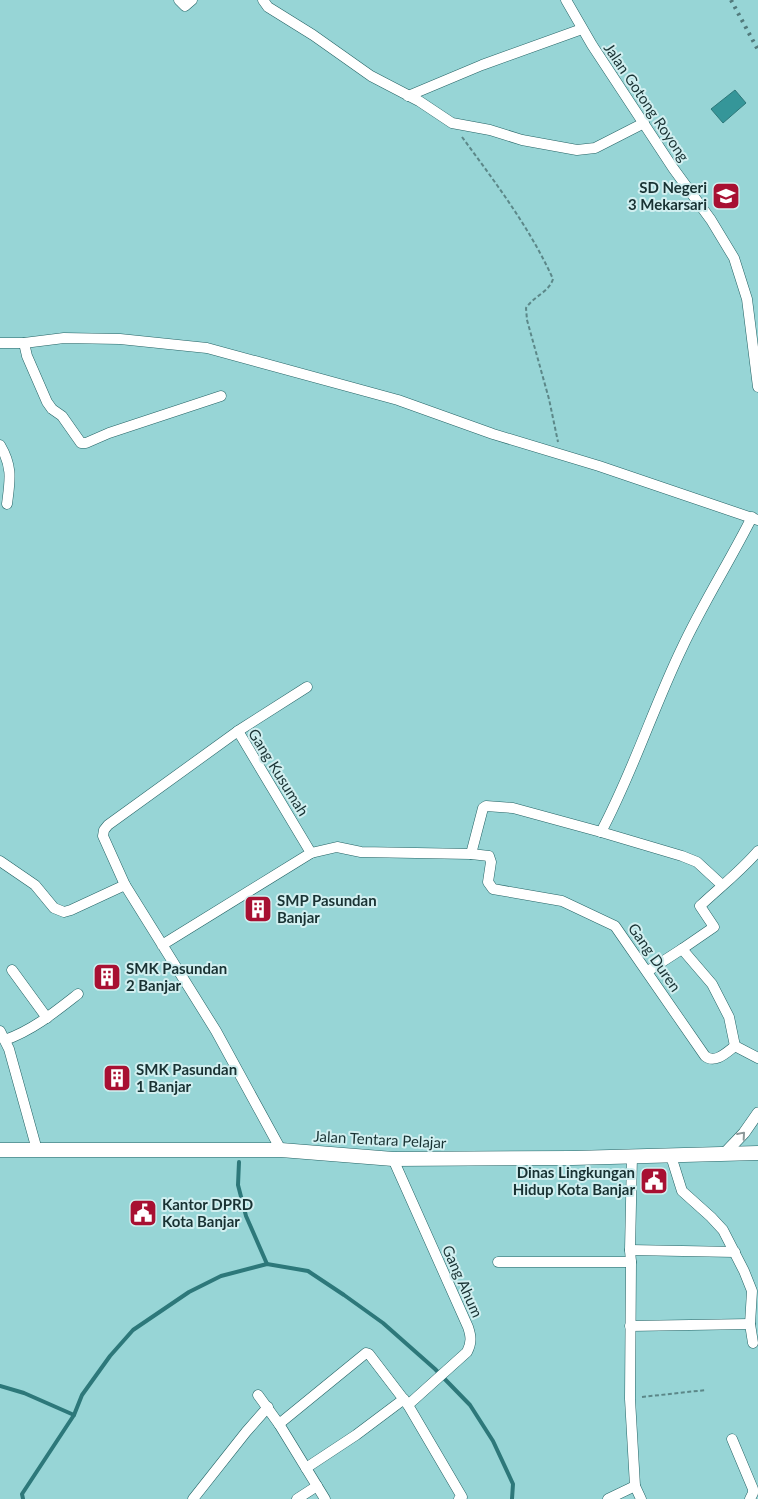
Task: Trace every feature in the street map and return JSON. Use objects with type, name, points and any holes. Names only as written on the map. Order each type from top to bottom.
[{"type":"main road","name":"Jalan Tentara Pelajar","points":[[0,1150],[281,1150],[393,1159],[573,1158],[758,1153]]},
{"type":"street","points":[[179,0],[185,6],[192,0]]},
{"type":"street","points":[[263,0],[268,7],[313,35],[371,76],[452,123],[490,130],[522,140],[577,150],[595,148],[644,123]]},
{"type":"street","name":"Jalan Gotong Royong","points":[[566,0],[592,45],[673,168],[711,220],[734,258],[747,299],[758,387]]},
{"type":"street","points":[[408,96],[482,65],[582,29]]},
{"type":"street","points":[[0,343],[24,343],[64,338],[120,339],[207,348],[398,400],[493,434],[561,454],[755,518],[682,648],[618,799],[601,832]]},
{"type":"street","points":[[24,343],[27,356],[47,402],[52,409],[62,416],[81,443],[86,443],[109,433],[221,396]]},
{"type":"street","points":[[0,445],[6,456],[11,474],[7,504]]},
{"type":"street","points":[[238,731],[307,687]]},
{"type":"street","name":"Gang Kusumah","points":[[281,1150],[216,1031],[125,885],[103,836],[104,830],[108,825],[238,731],[311,853]]},
{"type":"street","points":[[162,945],[311,853],[337,847],[361,852],[471,854],[482,810],[486,806],[513,808],[682,856],[697,862],[722,885]]},
{"type":"street","points":[[648,971],[714,927],[700,906],[746,866],[758,851]]},
{"type":"street","name":"Gang Duren","points":[[471,854],[489,856],[491,859],[488,882],[493,889],[562,901],[615,926],[648,971],[705,1056],[714,1060],[735,1046]]},
{"type":"street","points":[[0,862],[35,885],[54,908],[64,912],[125,885]]},
{"type":"street","points":[[682,949],[712,984],[729,1017],[735,1046],[758,1058]]},
{"type":"street","points":[[12,970],[47,1018]]},
{"type":"street","points":[[37,1150],[26,1106],[2,1035],[22,1034],[47,1018],[78,994]]},
{"type":"street","points":[[724,1154],[744,1134],[758,1113]]},
{"type":"street","points":[[632,1156],[630,1398],[635,1486],[641,1499]]},
{"type":"street","points":[[671,1156],[682,1191],[712,1217],[723,1230],[744,1271],[752,1291],[750,1324],[752,1343]]},
{"type":"street","name":"Gang Ahum","points":[[306,1468],[406,1402],[442,1375],[467,1352],[471,1339],[468,1326],[393,1159]]},
{"type":"street","points":[[630,1250],[734,1252]]},
{"type":"street","points":[[498,1262],[631,1262]]},
{"type":"street","points":[[630,1326],[750,1324]]},
{"type":"street","points":[[280,1424],[366,1353],[369,1354],[406,1402],[461,1498]]},
{"type":"street","points":[[258,1394],[280,1424],[325,1499]]},
{"type":"street","points":[[193,1499],[268,1407]]},
{"type":"street","points":[[732,1439],[753,1489],[754,1493],[750,1499]]},
{"type":"street","points":[[297,1499],[317,1486]]},
{"type":"street","points":[[608,1499],[635,1486]]},
{"type":"path","points":[[452,123],[532,238],[553,279],[551,286],[526,308],[527,320],[550,399],[561,454]]},
{"type":"path","points":[[630,1398],[706,1390]]},
{"type":"water","points":[[735,90],[746,103],[723,123],[711,109]]},
{"type":"waterway","points":[[239,1162],[238,1185],[246,1216],[267,1264]]},
{"type":"waterway","points":[[23,1499],[22,1494],[74,1415],[82,1395],[110,1356],[133,1330],[189,1292],[221,1276],[267,1264],[308,1271],[383,1323],[435,1369],[470,1405],[493,1441],[513,1484],[512,1499]]},
{"type":"waterway","points":[[0,1386],[24,1393],[74,1415]]},
{"type":"railway","points":[[731,0],[758,50]]},
{"type":"place","name":"SD Negeri 3 Mekarsari","points":[[726,196]]},
{"type":"place","name":"SMP Pasundan Banjar","points":[[258,909]]},
{"type":"place","name":"SMK Pasundan 2 Banjar","points":[[107,977]]},
{"type":"place","name":"SMK Pasundan 1 Banjar","points":[[117,1078]]},
{"type":"place","name":"Dinas Lingkungan Hidup Kota Banjar","points":[[654,1181]]},
{"type":"place","name":"Kantor DPRD Kota Banjar","points":[[143,1213]]}]
